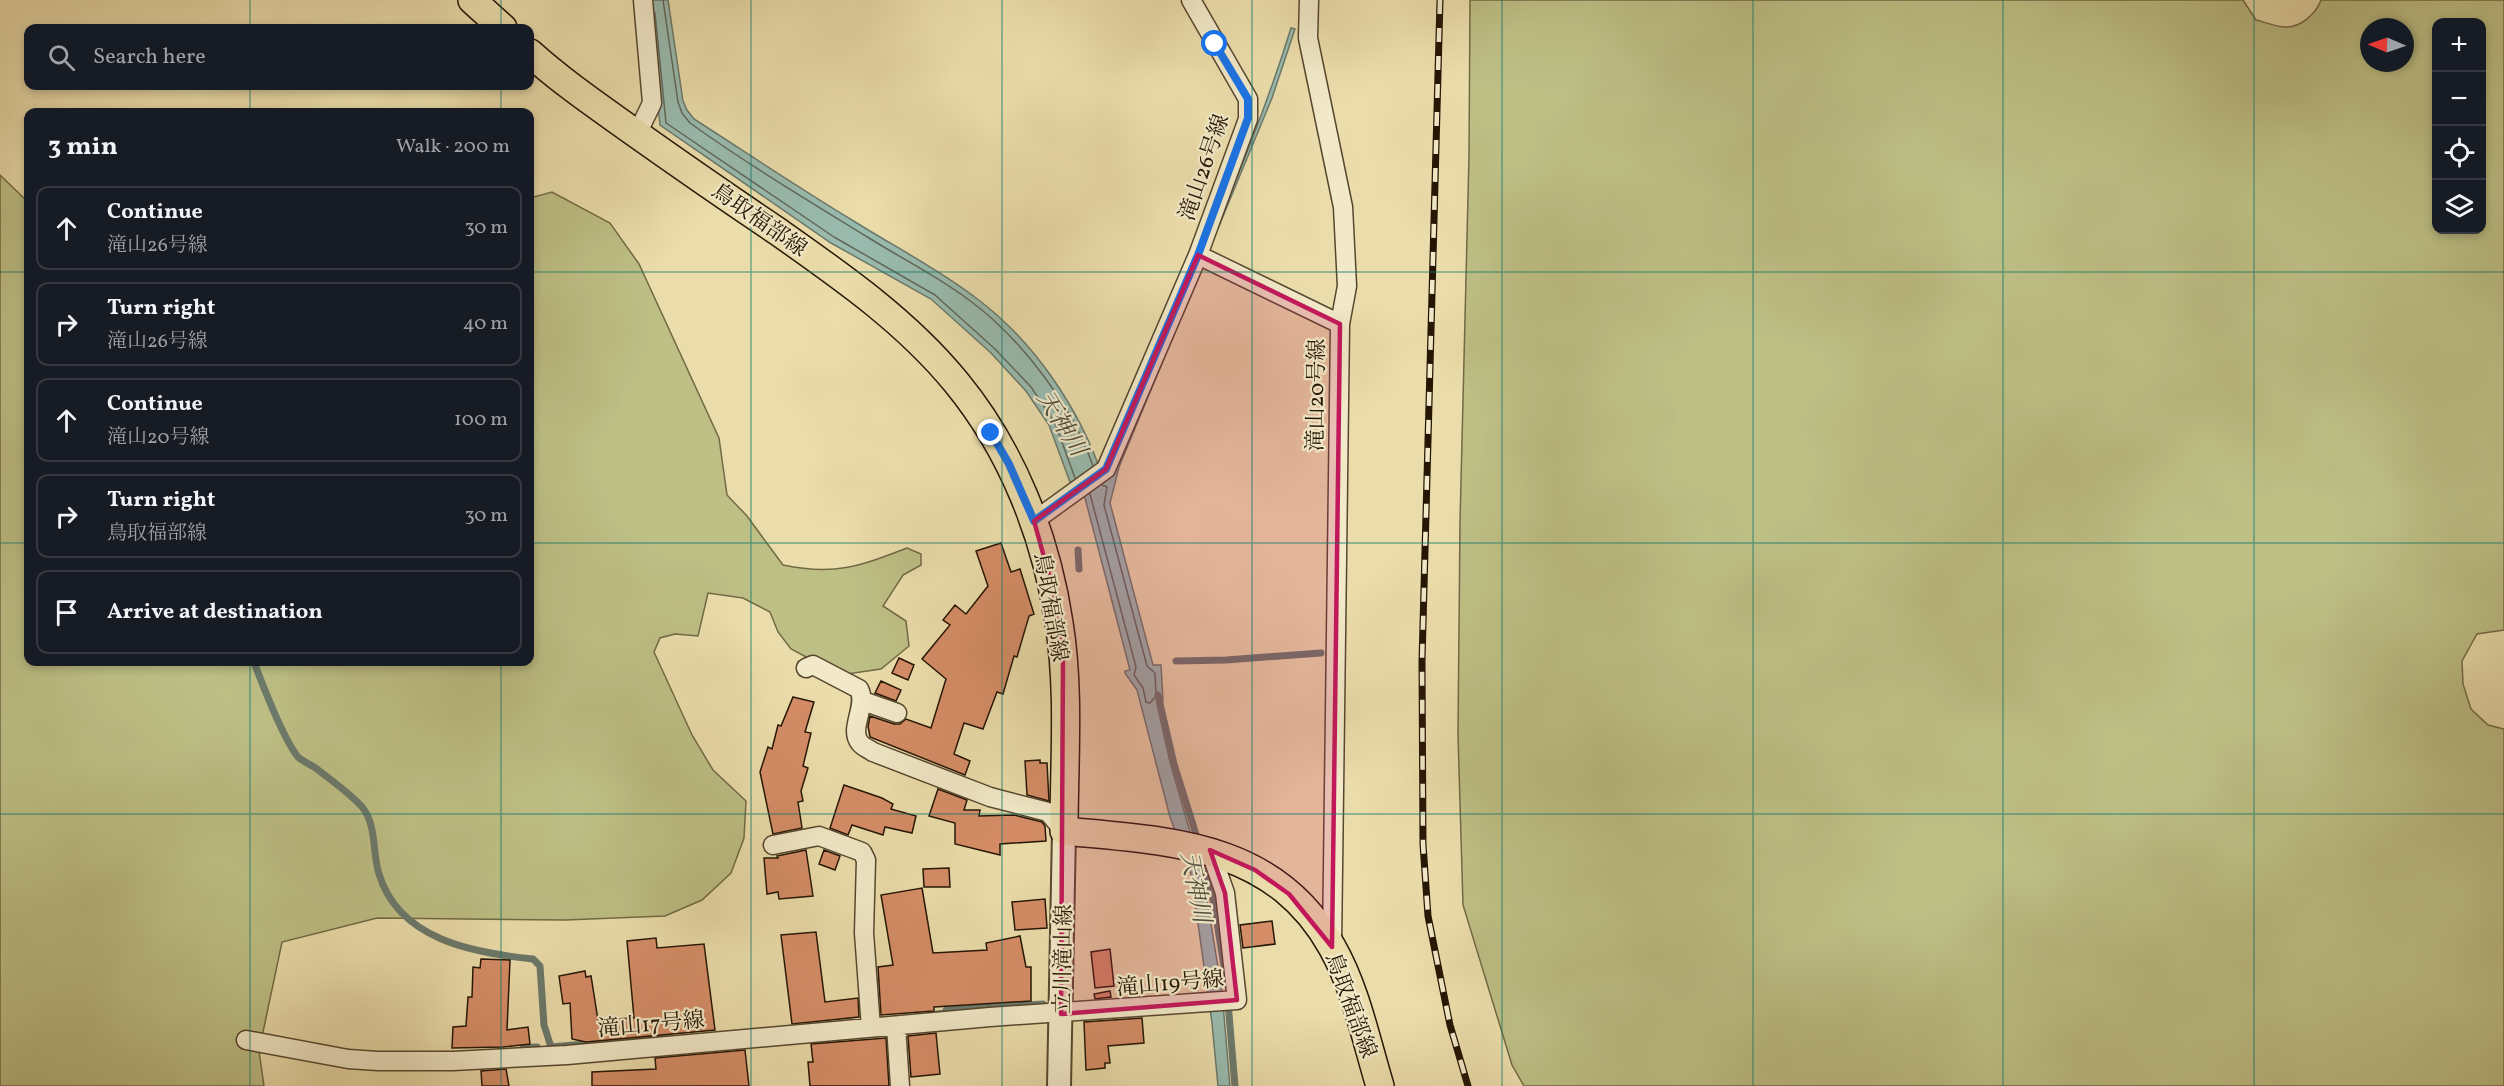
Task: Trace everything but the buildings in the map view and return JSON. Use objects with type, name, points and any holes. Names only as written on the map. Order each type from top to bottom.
[{"type":"main road","points":[[472,0],[499,24]]},
{"type":"main road","name":"鳥取福部線","points":[[534,57],[551,73],[845,279],[932,355],[975,407],[1009,464],[1034,521],[1054,593],[1063,657],[1064,831],[1168,842],[1207,850],[1238,860],[1281,887],[1307,911],[1332,947],[1349,986],[1380,1086]]},
{"type":"street","points":[[637,134],[652,103],[643,0]]},
{"type":"street","name":"滝山26号線","points":[[1191,0],[1248,99],[1248,118],[1198,255]]},
{"type":"street","points":[[1309,0],[1308,38],[1343,207],[1347,286],[1340,324]]},
{"type":"street","points":[[1034,521],[1103,472],[1198,255]]},
{"type":"street","name":"滝山20号線","points":[[1198,255],[1340,324],[1332,947]]},
{"type":"street","points":[[806,668],[813,665],[859,689],[863,696],[856,732],[859,742],[873,752],[990,797],[1048,812],[1064,831]]},
{"type":"street","points":[[862,701],[897,714]]},
{"type":"street","name":"立川滝山線","points":[[1059,1086],[1064,831]]},
{"type":"street","points":[[773,845],[819,836],[862,852],[866,860],[864,933],[871,1028]]},
{"type":"street","name":"滝山19号線","points":[[1061,1014],[1237,1000],[1224,893],[1207,850]]},
{"type":"street","name":"滝山17号線","points":[[246,1040],[348,1059],[453,1061],[567,1055],[1061,1014]]},
{"type":"street","points":[[896,1026],[900,1086]]},
{"type":"highlighted area","points":[[1198,255],[1340,324],[1332,947],[1289,894],[1255,870],[1210,850],[1225,893],[1237,1000],[1061,1014],[1063,657],[1054,593],[1034,521],[1106,469]]},
{"type":"green space","points":[[1470,0],[2243,0],[2256,20],[2291,27],[2307,19],[2321,0],[2504,0],[2504,630],[2477,634],[2462,661],[2463,684],[2471,709],[2488,725],[2504,729],[2504,1086],[1524,1086],[1512,1065],[1463,905],[1458,735],[1460,522],[1469,156]]},
{"type":"green space","points":[[0,175],[24,198],[24,666],[534,666],[534,197],[552,192],[610,223],[639,264],[719,438],[727,495],[747,516],[783,565],[818,570],[833,569],[861,564],[907,548],[921,554],[921,565],[903,575],[883,606],[906,621],[909,646],[881,669],[847,674],[823,666],[791,649],[778,632],[770,612],[743,598],[708,593],[698,636],[675,634],[660,638],[654,652],[692,735],[713,770],[746,801],[744,838],[731,873],[702,900],[665,916],[565,920],[377,918],[282,942],[259,1051],[264,1086],[0,1086]]},
{"type":"water","name":"天神川","points":[[647,0],[668,0],[683,101],[694,119],[946,277],[997,315],[1036,356],[1053,378],[1082,427],[1103,478],[1204,256],[1251,143],[1291,28],[1295,29],[1272,98],[1119,467],[1110,503],[1153,665],[1161,665],[1163,701],[1157,704],[1170,762],[1204,881],[1222,992],[1230,1086],[1218,1086],[1212,1023],[1191,874],[1170,817],[1137,690],[1125,673],[1130,670],[1085,498],[1070,482],[1049,425],[1026,391],[991,353],[931,299],[831,243],[660,125]]},
{"type":"waterway","points":[[1078,550],[1079,569]]},
{"type":"waterway","points":[[1176,661],[1321,653]]},
{"type":"waterway","points":[[256,666],[280,725],[298,757],[317,769],[363,808],[372,831],[379,874],[389,896],[403,914],[421,928],[441,939],[464,947],[533,959],[540,966],[544,1025],[551,1047],[666,1037]]},
{"type":"waterway","name":"天神川","points":[[1158,695],[1174,764],[1199,844]]},
{"type":"waterway","name":"天神川","points":[[1203,857],[1214,904],[1227,985]]},
{"type":"waterway","points":[[1228,1002],[1235,1086]]},
{"type":"waterway","points":[[937,1014],[945,1013],[946,1010],[1043,1004]]},
{"type":"waterway","points":[[523,1048],[537,1047]]},
{"type":"railway","points":[[1440,0],[1422,661],[1423,844],[1428,916],[1450,1025],[1468,1086]]},
{"type":"route","points":[[991,433],[1009,464],[1034,521],[1106,469],[1198,255],[1248,118],[1248,99],[1215,44]]}]
